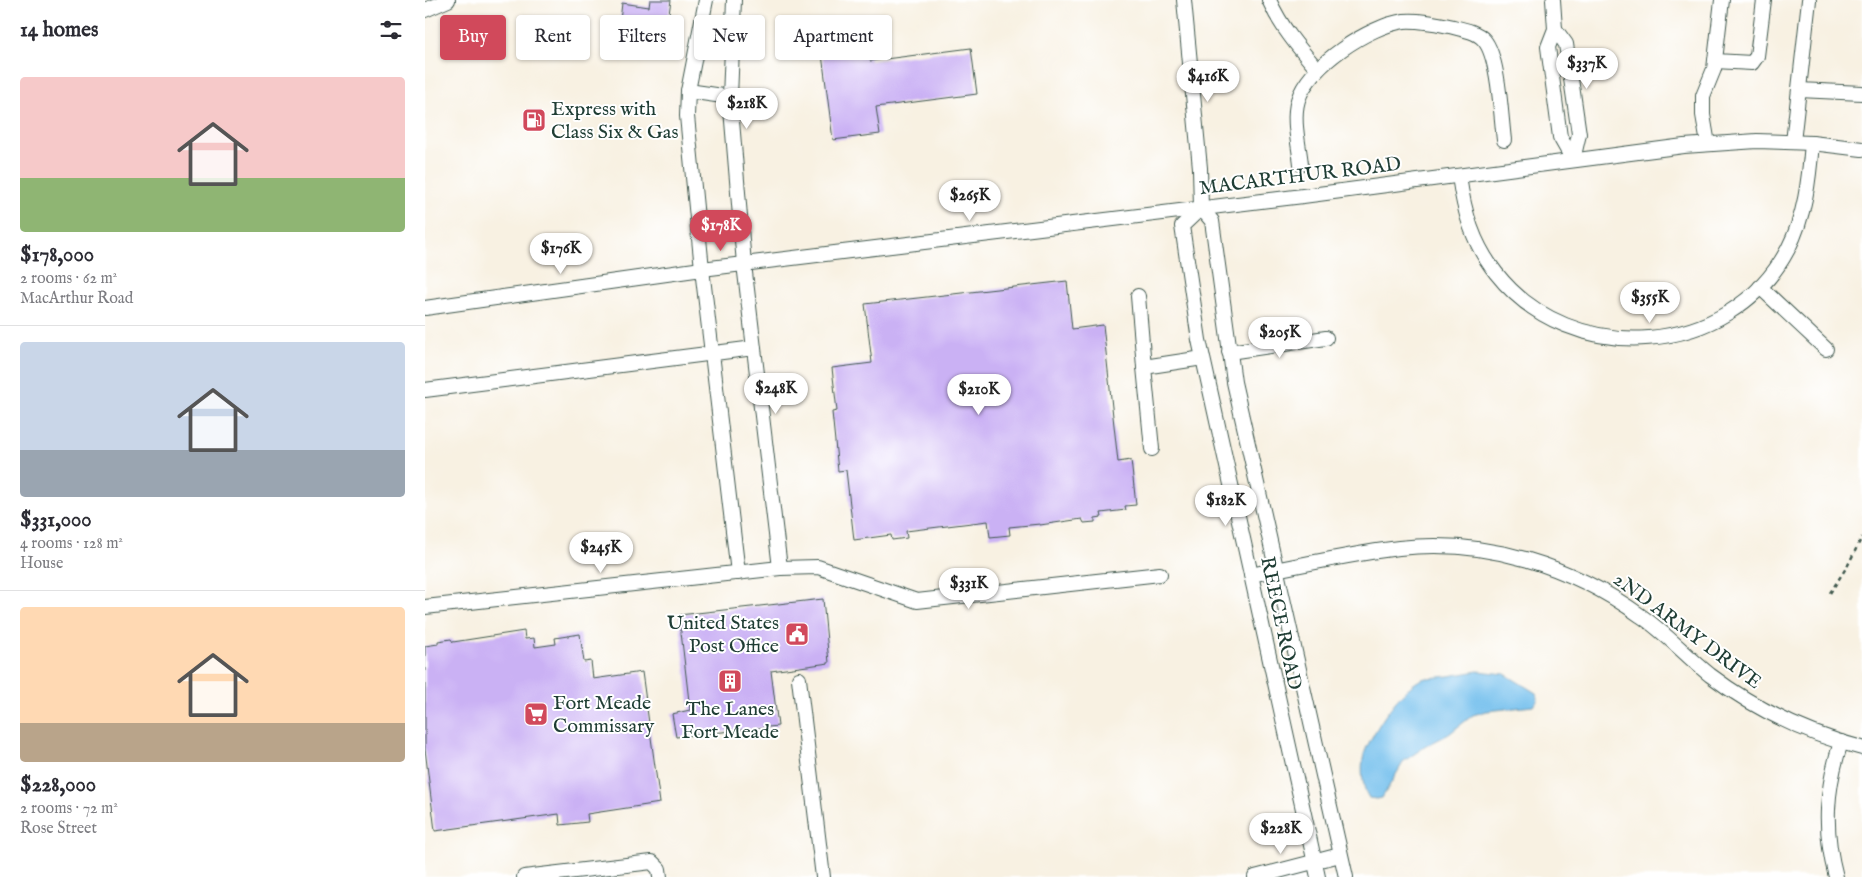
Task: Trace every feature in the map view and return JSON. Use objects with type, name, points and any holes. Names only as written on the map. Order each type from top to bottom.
[{"type":"street","points":[[425,10],[448,0]]},
{"type":"street","points":[[705,0],[688,91],[687,116],[702,269],[738,573]]},
{"type":"street","points":[[735,0],[730,97],[744,264],[780,568]]},
{"type":"street","name":"REECE ROAD","points":[[1183,0],[1200,168],[1201,208],[1212,221],[1234,382],[1346,877]]},
{"type":"street","points":[[1269,0],[1287,34],[1317,69]]},
{"type":"street","points":[[1553,0],[1555,29],[1566,44],[1579,134],[1573,160]]},
{"type":"street","points":[[1707,144],[1703,115],[1703,96],[1714,69],[1722,0]]},
{"type":"street","points":[[1715,61],[1752,63],[1757,56],[1764,0]]},
{"type":"street","points":[[1793,142],[1809,0]]},
{"type":"street","points":[[1301,164],[1296,114],[1298,100],[1306,84],[1317,69],[1363,35],[1385,25],[1406,21],[1423,21],[1464,29],[1484,40],[1495,66],[1504,140]]},
{"type":"street","points":[[1799,90],[1862,93]]},
{"type":"street","points":[[688,91],[730,97]]},
{"type":"street","name":"MACARTHUR ROAD","points":[[744,264],[1707,144],[1757,141],[1793,142],[1862,149]]},
{"type":"street","points":[[1459,176],[1468,224],[1479,248],[1496,273],[1512,291],[1552,319],[1591,335],[1633,340],[1655,339],[1702,326],[1722,316],[1760,287],[1787,251],[1796,232],[1807,192],[1812,143]]},
{"type":"street","name":"REECE ROAD","points":[[1201,208],[1181,226],[1203,358],[1318,877]]},
{"type":"street","points":[[425,308],[744,264]]},
{"type":"street","points":[[1760,287],[1826,350]]},
{"type":"street","points":[[1138,296],[1152,449]]},
{"type":"street","points":[[1229,352],[1326,338]]},
{"type":"street","points":[[425,390],[754,348]]},
{"type":"street","points":[[1144,367],[1203,358]]},
{"type":"street","name":"2ND ARMY DRIVE","points":[[1251,575],[1376,552],[1425,547],[1478,549],[1515,556],[1549,566],[1597,587],[1642,617],[1709,675],[1772,714],[1800,727],[1862,748]]},
{"type":"street","points":[[425,607],[780,568],[818,567],[917,601],[1160,574]]},
{"type":"street","points":[[799,679],[823,877]]},
{"type":"street","points":[[1836,877],[1828,837],[1827,811],[1830,783],[1841,742]]},
{"type":"street","points":[[1255,877],[1340,855]]},
{"type":"street","points":[[524,877],[652,862],[659,869],[660,877]]},
{"type":"path","points":[[1830,593],[1862,537]]},
{"type":"water","points":[[1478,671],[1505,674],[1536,693],[1537,700],[1533,706],[1487,711],[1473,715],[1449,734],[1426,746],[1404,761],[1382,798],[1369,798],[1363,781],[1362,767],[1364,754],[1376,730],[1396,701],[1412,685],[1422,679]]},
{"type":"building","points":[[650,0],[671,0],[669,15],[621,15],[622,3],[649,7]]},
{"type":"building","points":[[971,48],[977,94],[876,107],[880,134],[833,140],[823,60],[892,60],[892,58]]},
{"type":"building","points":[[1067,281],[1072,329],[1103,325],[1118,462],[1131,460],[1136,505],[1125,506],[1126,510],[1101,513],[1102,517],[1095,518],[1095,522],[1084,523],[1082,519],[1009,527],[1010,535],[990,537],[988,521],[906,531],[907,538],[892,540],[891,535],[854,540],[846,470],[838,471],[832,412],[837,411],[832,368],[872,363],[865,304]]},
{"type":"building","name":"The Lanes Fort Meade","points":[[823,599],[829,663],[771,671],[778,726],[676,737],[672,714],[690,710],[679,615]]},
{"type":"building","name":"Fort Meade Commissary","points":[[524,631],[525,639],[534,638],[535,647],[556,644],[555,638],[580,634],[584,662],[591,661],[593,679],[642,672],[660,803],[587,814],[588,822],[560,825],[559,814],[435,831],[425,749],[425,646],[451,639],[453,642]]},
{"type":"place","name":"Express with Class Six & Gas","points":[[534,120]]},
{"type":"place","name":"United States Post Office","points":[[797,634]]},
{"type":"place","name":"The Lanes Fort Meade","points":[[730,681]]},
{"type":"place","name":"Fort Meade Commissary","points":[[536,714]]}]
